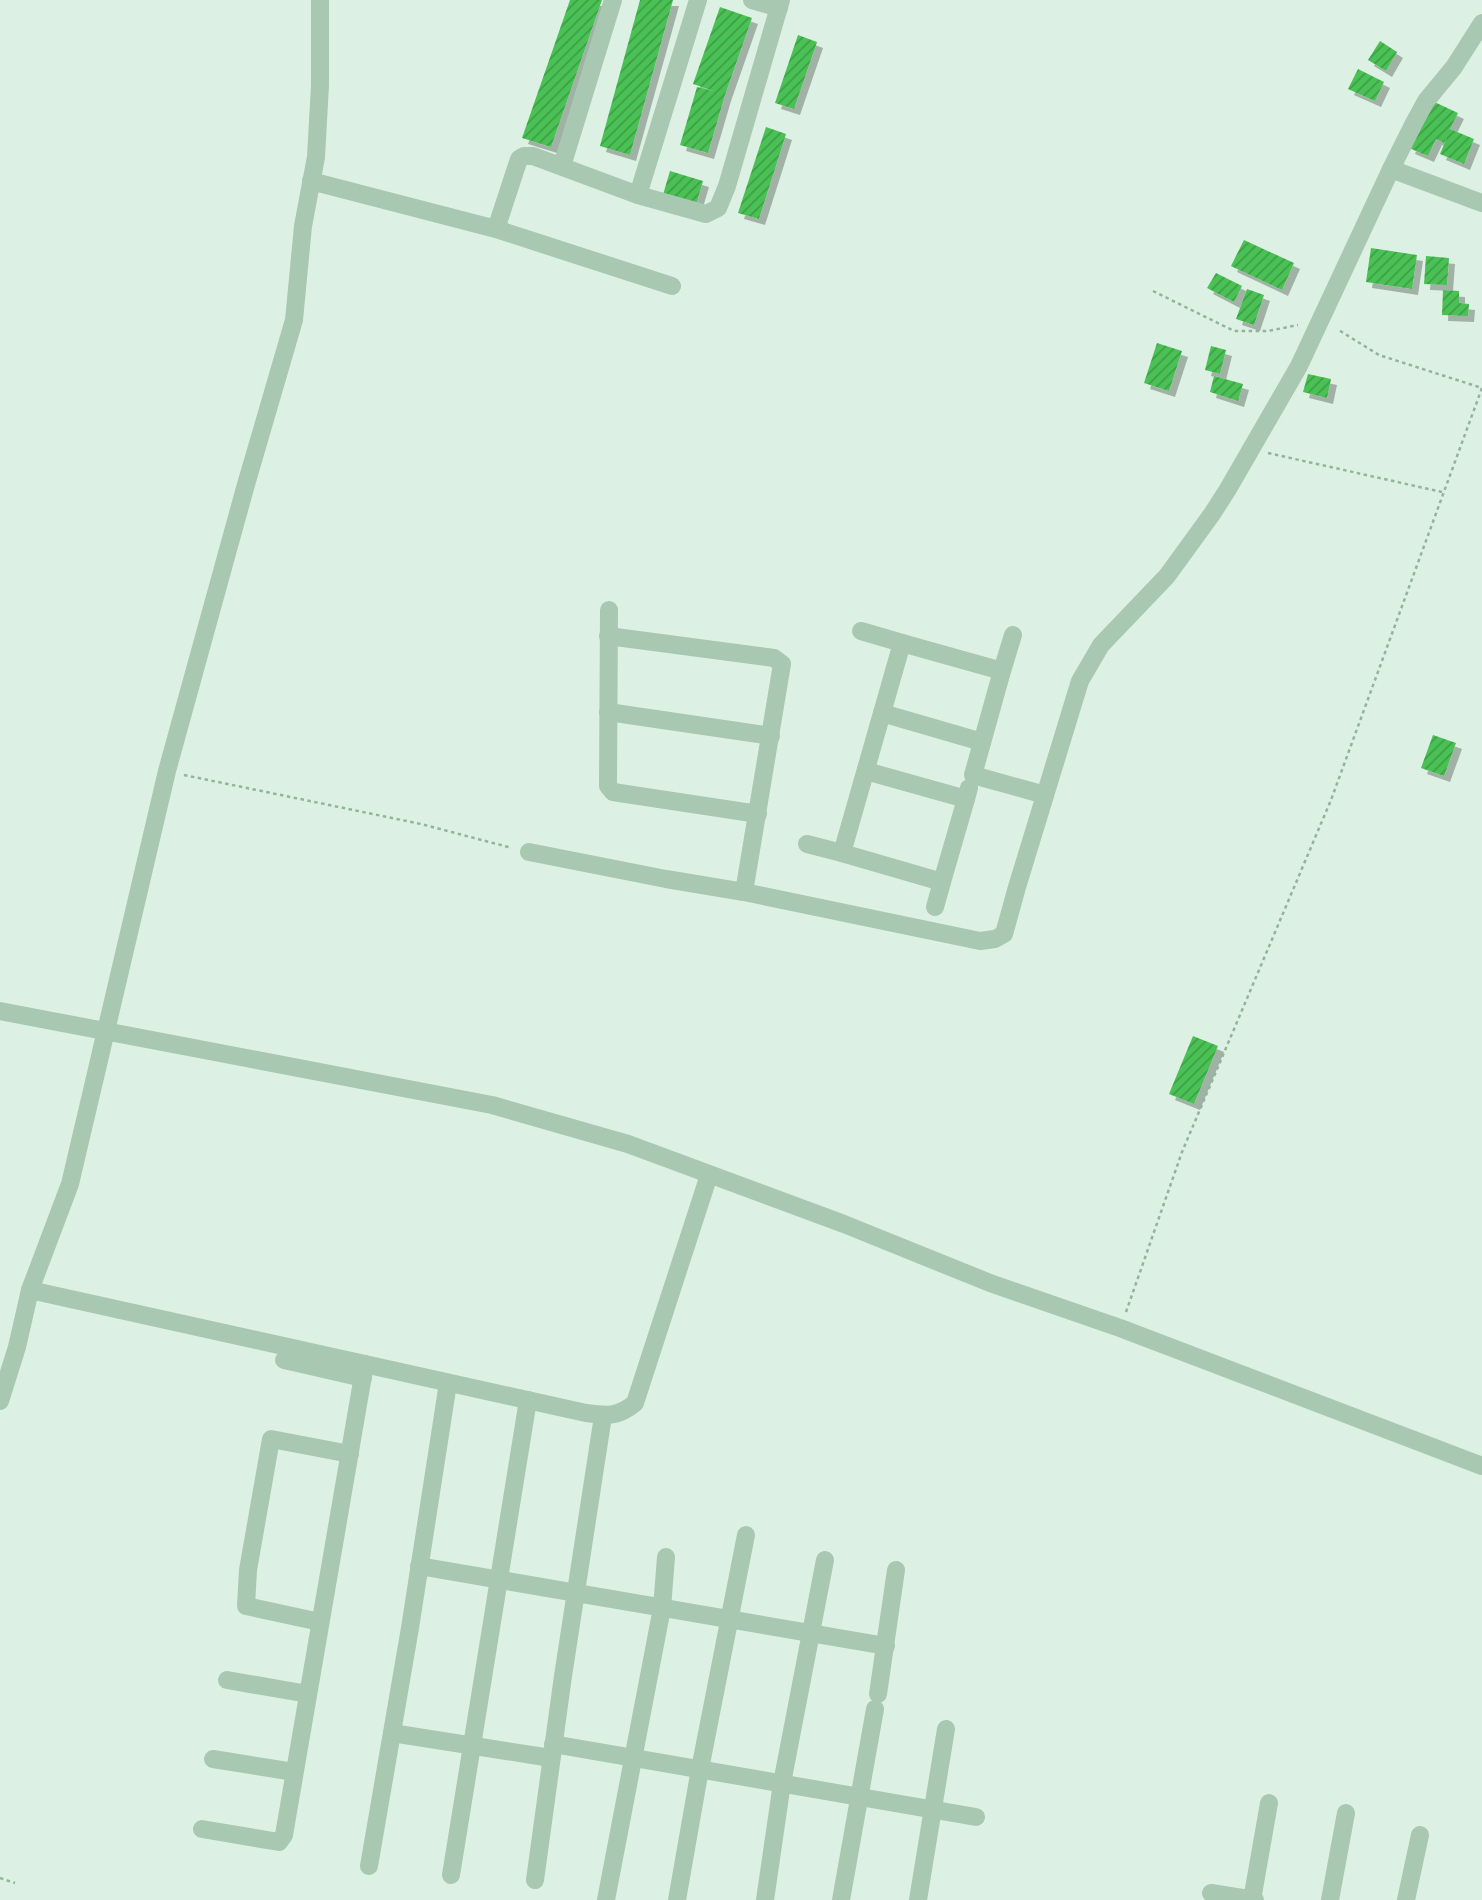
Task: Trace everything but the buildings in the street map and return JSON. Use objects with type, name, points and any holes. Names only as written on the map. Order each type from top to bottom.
[{"type":"street","points":[[0,1401],[17,1347],[30,1290],[70,1184],[167,771],[294,320],[303,226],[316,157],[320,85],[320,0]]},
{"type":"street","points":[[562,166],[612,0]]},
{"type":"street","points":[[638,194],[698,0]]},
{"type":"street","points":[[495,229],[519,159],[524,156],[533,156],[638,194],[706,214],[718,208],[727,186],[780,4],[752,0]]},
{"type":"street","points":[[529,852],[744,892],[980,941],[1000,938],[1004,934],[1080,681],[1089,663],[1101,645],[1167,576],[1212,514],[1299,366],[1423,107],[1454,67],[1482,23]]},
{"type":"street","points":[[1391,169],[1482,202]]},
{"type":"street","points":[[311,181],[495,229],[671,286]]},
{"type":"street","points":[[608,610],[610,790],[758,814]]},
{"type":"street","points":[[861,631],[1002,671]]},
{"type":"street","points":[[934,907],[1013,635]]},
{"type":"street","points":[[608,636],[778,660],[783,666],[744,892]]},
{"type":"street","points":[[842,853],[902,643]]},
{"type":"street","points":[[608,712],[771,736]]},
{"type":"street","points":[[882,713],[982,742]]},
{"type":"street","points":[[866,771],[966,799]]},
{"type":"street","points":[[973,775],[1045,795]]},
{"type":"street","points":[[807,844],[942,882]]},
{"type":"street","points":[[0,1011],[492,1105],[628,1144],[844,1224],[990,1283],[1120,1328],[1482,1466]]},
{"type":"street","points":[[284,1360],[448,1383],[604,1416],[625,1412],[635,1403],[709,1175]]},
{"type":"street","points":[[30,1290],[364,1371]]},
{"type":"street","points":[[202,1829],[279,1842],[284,1835],[364,1371]]},
{"type":"street","points":[[369,1866],[448,1383]]},
{"type":"street","points":[[451,1875],[528,1400]]},
{"type":"street","points":[[535,1880],[552,1751],[604,1416]]},
{"type":"street","points":[[320,1622],[246,1606],[248,1570],[271,1439],[349,1454]]},
{"type":"street","points":[[677,1900],[746,1535]]},
{"type":"street","points":[[606,1900],[662,1608],[666,1558]]},
{"type":"street","points":[[765,1900],[782,1783],[825,1560]]},
{"type":"street","points":[[419,1566],[886,1646]]},
{"type":"street","points":[[841,1900],[877,1702],[896,1570]]},
{"type":"street","points":[[227,1680],[308,1695]]},
{"type":"street","points":[[918,1900],[946,1729]]},
{"type":"street","points":[[392,1733],[472,1746],[632,1757],[976,1817]]},
{"type":"street","points":[[213,1759],[294,1772]]},
{"type":"street","points":[[1211,1893],[1253,1900],[1269,1803]]},
{"type":"street","points":[[1330,1900],[1346,1813]]},
{"type":"street","points":[[1406,1900],[1420,1835]]},
{"type":"path","points":[[1120,1328],[1182,1152],[1331,800],[1482,388],[1379,355],[1321,320],[1268,331],[1234,331],[1153,291]]},
{"type":"path","points":[[1251,449],[1444,493]]},
{"type":"path","points":[[167,771],[421,824],[529,852]]},
{"type":"path","points":[[0,1878],[15,1883]]}]
